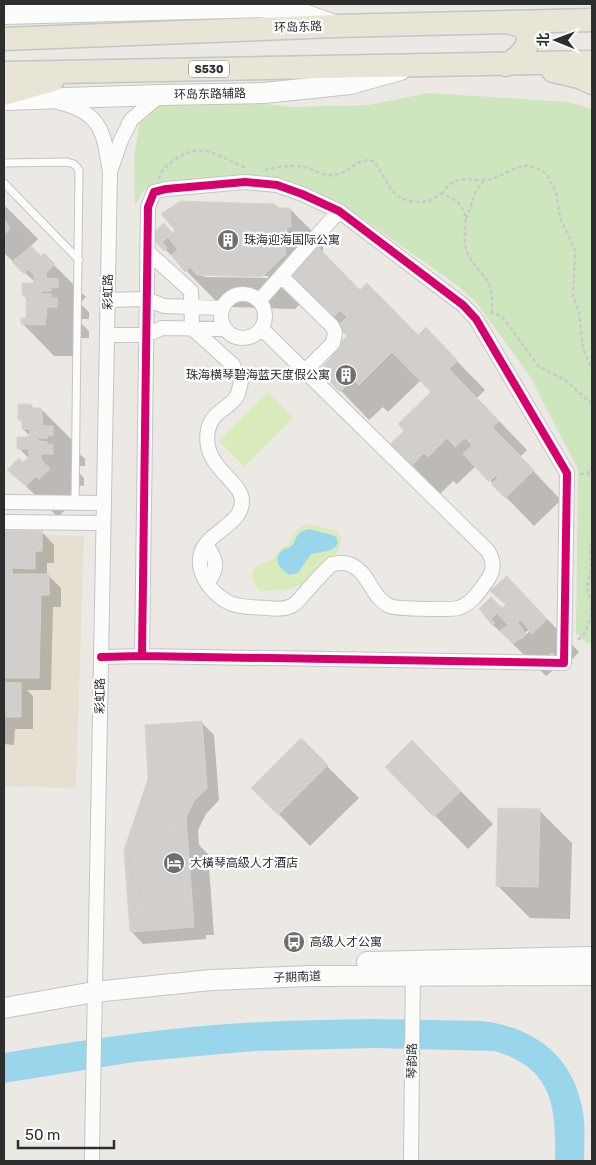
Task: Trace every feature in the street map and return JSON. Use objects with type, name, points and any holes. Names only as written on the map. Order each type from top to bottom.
[{"type":"main road","name":"环岛东路","points":[[4,39],[336,26],[592,20]]},
{"type":"main road","points":[[507,22],[520,26],[525,30],[527,37],[524,52],[517,58],[515,64],[579,77],[592,83]]},
{"type":"main road","name":"S530","points":[[4,73],[592,62]]},
{"type":"main road","points":[[4,94],[89,70]]},
{"type":"street","points":[[4,14],[261,7],[301,13],[336,26]]},
{"type":"street","name":"环岛东路辅路","points":[[4,100],[264,93],[350,84],[414,66]]},
{"type":"street","points":[[110,172],[121,140],[131,120],[160,95]]},
{"type":"street","points":[[45,100],[78,107],[94,120],[105,138],[110,172]]},
{"type":"street","name":"彩虹路","points":[[92,1161],[102,523],[110,172]]},
{"type":"street","points":[[101,657],[142,656],[564,663],[567,473],[476,319],[463,305],[339,211],[302,194],[277,186],[245,182],[158,190],[154,192],[148,207],[142,656]]},
{"type":"street","points":[[258,301],[339,211]]},
{"type":"street","points":[[146,251],[191,291],[192,328],[233,365],[241,381],[237,396],[214,416],[208,430],[208,445],[212,461],[239,491],[242,501],[240,513],[206,545],[200,556],[201,572],[207,583],[229,603],[240,606],[277,609],[293,606],[332,564],[343,563],[352,565],[361,572],[381,599],[390,607],[459,608],[477,596],[491,575],[493,560],[488,551],[261,328]]},
{"type":"street","points":[[281,276],[332,326],[335,333],[333,342],[305,371]]},
{"type":"street","points":[[238,294],[253,296],[258,301],[265,314],[264,322],[256,334],[242,339],[236,338],[224,329],[221,322],[222,308],[226,302],[238,294]]},
{"type":"street","points":[[107,300],[146,299],[164,306],[222,308]]},
{"type":"street","points":[[107,335],[146,335],[162,328],[224,329]]},
{"type":"street","points":[[4,502],[103,503]]},
{"type":"street","points":[[4,522],[102,523]]},
{"type":"street","name":"子期南道","points":[[4,994],[94,986],[310,976],[592,957]]},
{"type":"street","name":"子期南道","points":[[413,968],[592,975]]},
{"type":"street","name":"琴韵路","points":[[411,1161],[413,968]]},
{"type":"street","name":"子期南道","points":[[4,1008],[94,986]]},
{"type":"lane","points":[[4,163],[67,162],[74,164],[79,170],[75,503]]},
{"type":"lane","points":[[4,183],[79,260]]},
{"type":"path","points":[[158,190],[159,176],[165,167],[178,157],[200,150],[208,150],[240,166],[256,170]]},
{"type":"path","points":[[263,170],[286,166],[303,166],[333,176],[349,170],[359,161],[366,159],[373,161],[380,169],[388,186],[396,195],[403,200],[425,202],[435,198],[452,183],[463,179],[486,180],[506,174],[519,166],[529,166],[547,174],[552,182],[560,218],[574,247],[573,295],[579,312],[583,348],[592,370]]},
{"type":"path","points":[[465,221],[470,212],[475,194],[486,180]]},
{"type":"path","points":[[440,194],[449,196],[464,211],[466,248],[475,267],[489,284],[492,312]]},
{"type":"path","points":[[476,319],[492,312]]},
{"type":"path","points":[[492,312],[500,316],[507,323],[539,367],[564,379],[592,403]]},
{"type":"path","points":[[588,474],[592,466]]},
{"type":"path","points":[[573,645],[584,634],[589,623],[592,606],[587,587],[592,570],[590,547],[592,540]]},
{"type":"shaded area","points":[[4,533],[84,536],[76,788],[4,786]]},
{"type":"green space","points":[[429,93],[568,102],[592,109],[592,643],[587,643],[576,633],[578,469],[529,375],[476,302],[458,286],[341,203],[282,178],[257,175],[154,185],[143,191],[135,206],[134,157],[140,121],[163,103],[256,103],[290,107],[368,105]]},
{"type":"green space","points":[[268,392],[293,418],[244,467],[219,441]]},
{"type":"green space","points":[[309,524],[337,531],[342,540],[337,553],[324,560],[302,584],[287,590],[260,591],[252,579],[256,567],[272,560],[279,550],[290,542],[299,529]]},
{"type":"water","points":[[309,529],[336,537],[338,542],[336,547],[328,551],[311,554],[298,573],[290,575],[278,564],[279,553],[292,545],[299,533]]},
{"type":"water","points":[[374,1019],[482,1021],[501,1024],[533,1037],[559,1059],[569,1072],[577,1089],[584,1121],[584,1161],[555,1161],[552,1107],[540,1079],[529,1068],[514,1058],[494,1051],[374,1048],[254,1051],[134,1062],[4,1083],[4,1053],[121,1035],[192,1027],[260,1022]]},
{"type":"building","name":"珠海迎海国际公寓","points":[[180,201],[274,204],[279,208],[290,208],[291,227],[287,227],[285,255],[262,277],[197,275],[190,267],[185,272],[171,255],[178,250],[168,237],[162,242],[167,248],[164,251],[150,236],[164,223],[172,233],[175,230],[161,214]]},
{"type":"building","points":[[4,219],[10,228],[4,235]]},
{"type":"building","points":[[31,246],[41,256],[44,253],[55,264],[46,273],[46,278],[58,279],[58,287],[51,287],[51,291],[41,291],[41,294],[51,294],[51,298],[57,298],[57,307],[47,307],[45,325],[21,324],[21,318],[26,318],[26,295],[22,295],[22,283],[34,283],[34,275],[28,269],[24,274],[12,262]]},
{"type":"building","name":"珠海横琴碧海蓝天度假公寓","points":[[318,247],[360,290],[367,283],[418,335],[426,327],[458,361],[449,369],[499,421],[492,427],[534,470],[505,498],[491,484],[498,478],[496,475],[489,482],[463,454],[472,445],[465,438],[455,447],[447,438],[428,457],[424,453],[411,466],[390,444],[404,431],[398,424],[431,392],[392,352],[359,385],[353,379],[340,392],[319,370],[333,356],[330,353],[347,336],[338,326],[347,317],[340,310],[331,319],[289,275]]},
{"type":"building","points":[[18,404],[31,404],[31,408],[41,408],[43,426],[53,426],[53,435],[47,435],[47,438],[37,438],[37,441],[53,445],[53,454],[41,454],[41,459],[50,469],[39,479],[36,476],[26,486],[7,470],[19,458],[23,462],[29,457],[29,449],[17,449],[17,437],[29,437],[30,429],[22,429],[22,420],[18,420]]},
{"type":"building","points":[[4,530],[42,531],[42,551],[35,551],[35,569],[12,568],[12,574],[49,574],[49,595],[41,595],[39,678],[4,678]]},
{"type":"building","points":[[507,576],[547,619],[532,634],[521,620],[517,622],[526,634],[513,644],[500,631],[508,625],[497,613],[491,619],[495,623],[492,625],[479,609],[491,597],[502,608],[506,605],[490,591]]},
{"type":"building","points":[[4,682],[21,683],[21,717],[4,717]]},
{"type":"building","points":[[202,721],[207,788],[194,801],[186,817],[194,927],[130,932],[124,850],[148,779],[145,725]]},
{"type":"building","points":[[301,738],[328,765],[278,815],[251,788]]},
{"type":"building","points":[[412,740],[461,791],[434,817],[385,767]]},
{"type":"building","points":[[498,808],[540,809],[538,887],[496,886]]},
{"type":"building","points":[[180,824],[186,907],[138,910],[132,827]]},
{"type":"cycle path","points":[[101,657],[142,656],[564,663],[567,473],[476,319],[463,305],[339,211],[277,185],[245,182],[166,189],[154,192],[148,207],[142,656]]},
{"type":"place","name":"珠海迎海国际公寓","points":[[228,240]]},
{"type":"place","name":"珠海横琴碧海蓝天度假公寓","points":[[346,375]]},
{"type":"place","name":"大橫琴高級人才酒店","points":[[174,863]]},
{"type":"place","name":"高级人才公寓","points":[[294,942]]}]
